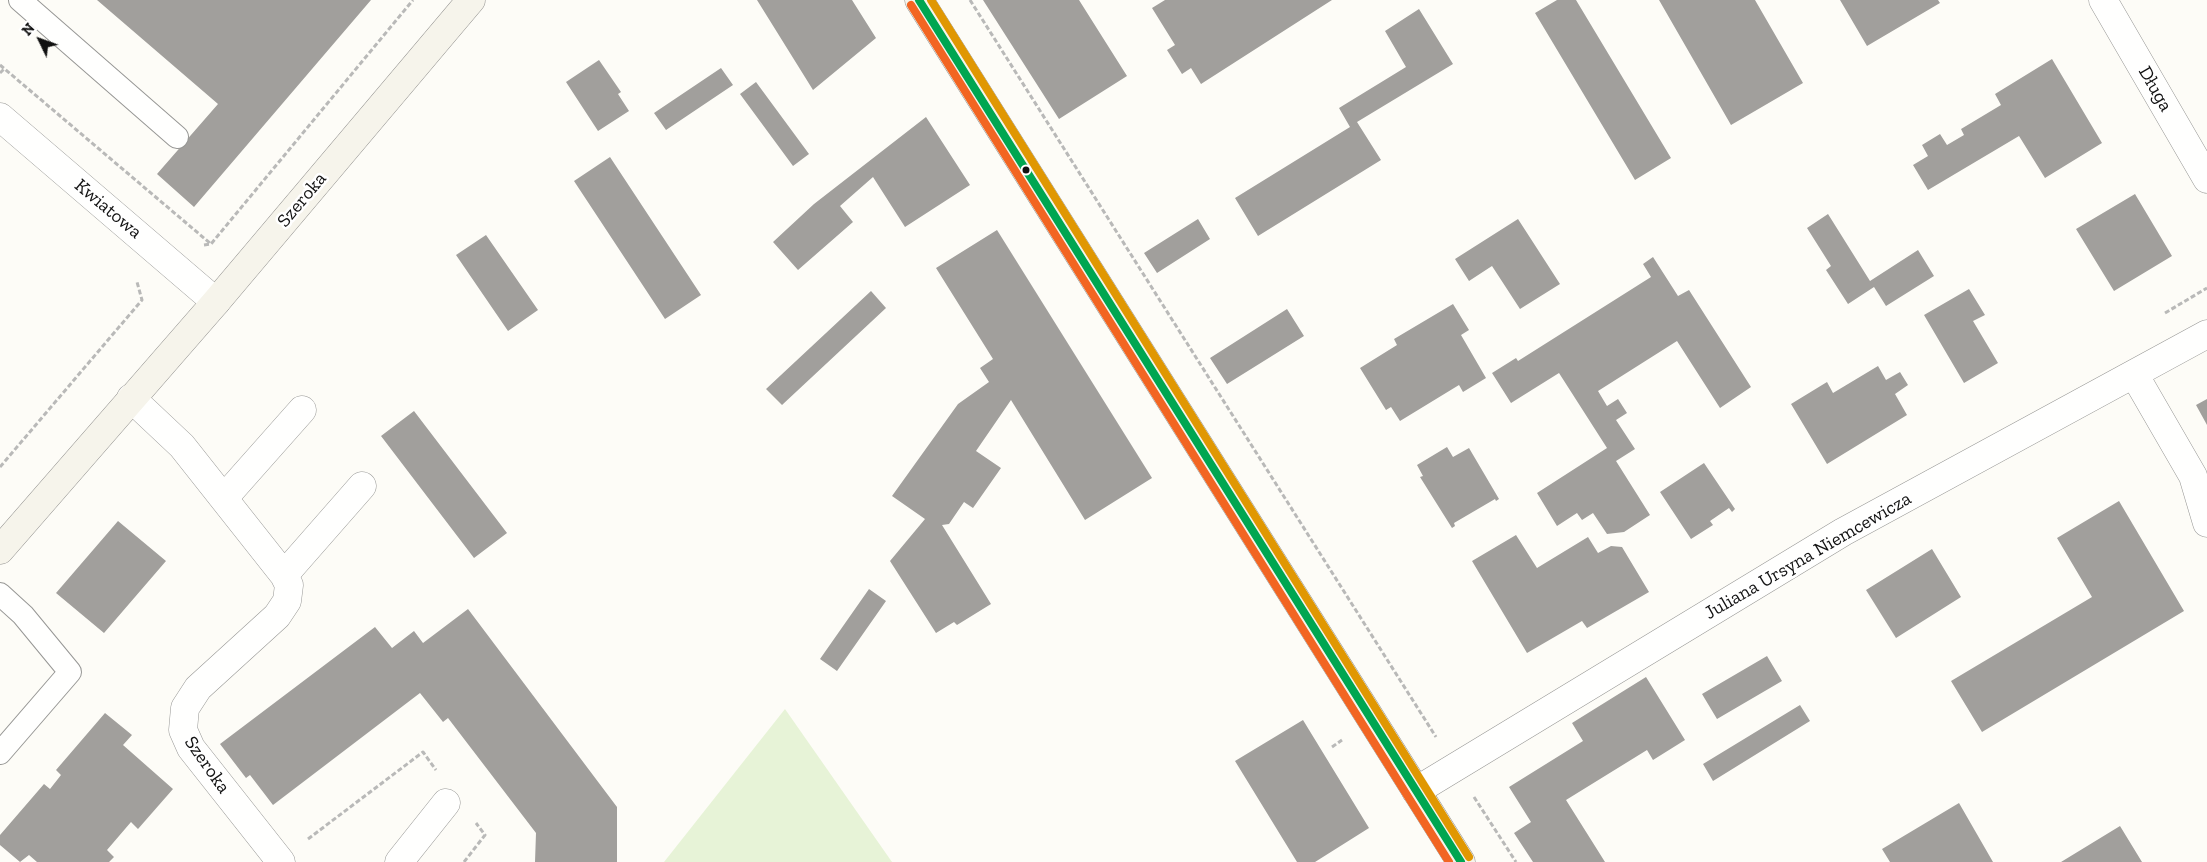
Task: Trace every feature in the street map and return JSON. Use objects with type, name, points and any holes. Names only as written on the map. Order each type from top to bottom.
[{"type":"main road","name":"Szeroka","points":[[0,550],[216,302],[471,0]]},
{"type":"main road","points":[[919,0],[1461,862]]},
{"type":"street","name":"Długa","points":[[2103,0],[2207,179]]},
{"type":"street","name":"Kwiatowa","points":[[0,117],[216,302]]},
{"type":"street","name":"Juliana Ursyna Niemcewicza","points":[[1416,791],[1843,532],[2207,334]]},
{"type":"street","points":[[2134,374],[2193,476],[2207,523]]},
{"type":"street","name":"Szeroka","points":[[131,398],[176,440],[224,498],[290,585],[288,601],[277,616],[198,688],[185,708],[183,730],[191,748],[281,862]]},
{"type":"street","points":[[224,498],[302,410]]},
{"type":"street","points":[[284,575],[362,486]]},
{"type":"street","points":[[399,862],[446,803]]},
{"type":"lane","points":[[20,0],[176,137]]},
{"type":"lane","points":[[0,594],[23,616],[70,672],[0,753]]},
{"type":"path","points":[[0,466],[142,300],[137,280],[159,253],[211,244],[413,0]]},
{"type":"path","points":[[970,0],[1516,862]]},
{"type":"path","points":[[0,65],[211,244]]},
{"type":"path","points":[[0,73],[4,69]]},
{"type":"path","points":[[2164,313],[2207,288]]},
{"type":"path","points":[[304,841],[423,752],[440,775]]},
{"type":"path","points":[[464,862],[485,835],[474,820]]},
{"type":"green space","points":[[785,709],[892,862],[664,862]]},
{"type":"building","points":[[97,0],[371,0],[194,207],[157,174],[218,104]]},
{"type":"building","points":[[757,0],[852,0],[876,38],[813,90]]},
{"type":"building","points":[[983,0],[1079,0],[1127,76],[1059,119]]},
{"type":"building","points":[[1165,0],[1332,0],[1201,84],[1191,68],[1182,74],[1167,50],[1175,45],[1152,8]]},
{"type":"building","points":[[1557,0],[1576,0],[1671,158],[1635,180],[1535,13]]},
{"type":"building","points":[[1659,0],[1755,0],[1803,83],[1731,125]]},
{"type":"building","points":[[1840,0],[1938,0],[1940,3],[1867,46]]},
{"type":"building","points":[[1419,9],[1453,64],[1357,122],[1381,160],[1258,236],[1235,198],[1350,127],[1339,108],[1406,67],[1385,31]]},
{"type":"building","points":[[2052,59],[2102,143],[2045,178],[2019,136],[1928,190],[1913,165],[1928,156],[1922,145],[1940,134],[1947,145],[1964,135],[1961,129],[2001,105],[1995,94]]},
{"type":"building","points":[[599,60],[621,92],[618,94],[629,111],[598,131],[566,82]]},
{"type":"building","points":[[721,68],[733,85],[666,130],[654,113]]},
{"type":"building","points":[[756,82],[809,154],[793,166],[740,94]]},
{"type":"building","points":[[926,117],[970,185],[905,227],[873,177],[840,206],[853,222],[798,270],[773,242],[814,204]]},
{"type":"building","points":[[610,157],[701,295],[665,319],[574,181]]},
{"type":"building","points":[[2135,194],[2172,256],[2114,291],[2076,229]]},
{"type":"building","points":[[1828,214],[1870,281],[1918,250],[1934,276],[1886,306],[1874,287],[1848,304],[1826,270],[1831,266],[1807,228]]},
{"type":"building","points":[[1198,219],[1210,239],[1157,273],[1144,253]]},
{"type":"building","points":[[1518,219],[1560,284],[1520,309],[1492,266],[1469,281],[1455,259]]},
{"type":"building","points":[[997,230],[1152,478],[1085,520],[1011,400],[976,451],[1001,468],[973,508],[964,502],[949,524],[942,525],[991,604],[957,625],[954,622],[936,633],[890,561],[925,519],[892,496],[958,404],[989,382],[980,368],[993,359],[936,268]]},
{"type":"building","points":[[486,235],[538,310],[508,331],[456,255]]},
{"type":"building","points":[[1653,257],[1678,296],[1689,290],[1751,387],[1720,408],[1677,341],[1598,391],[1607,406],[1618,399],[1627,413],[1616,420],[1635,449],[1616,461],[1650,515],[1624,532],[1607,534],[1593,513],[1582,520],[1577,513],[1557,526],[1537,493],[1607,448],[1559,373],[1511,403],[1492,373],[1516,358],[1518,361],[1651,277],[1643,264]]},
{"type":"building","points":[[1969,289],[1985,315],[1973,321],[1998,363],[1964,383],[1924,315]]},
{"type":"building","points":[[871,291],[886,308],[782,405],[766,389]]},
{"type":"building","points":[[1453,304],[1469,330],[1461,335],[1486,378],[1463,392],[1459,385],[1400,421],[1391,407],[1386,410],[1360,368],[1397,345],[1394,339]]},
{"type":"building","points":[[1287,309],[1304,336],[1227,384],[1210,358]]},
{"type":"building","points":[[1878,366],[1886,380],[1900,372],[1908,385],[1895,394],[1907,415],[1827,464],[1791,404],[1827,382],[1833,393]]},
{"type":"building","points":[[2207,399],[2207,425],[2196,405]]},
{"type":"building","points":[[414,411],[507,533],[474,558],[381,436]]},
{"type":"building","points":[[1447,447],[1453,457],[1469,448],[1499,499],[1496,501],[1495,499],[1454,523],[1455,526],[1452,528],[1420,477],[1423,476],[1417,465]]},
{"type":"building","points":[[1704,463],[1735,509],[1732,512],[1729,508],[1710,521],[1713,525],[1691,539],[1660,492]]},
{"type":"building","points":[[2119,501],[2184,611],[1982,732],[1951,681],[2092,597],[2057,538]]},
{"type":"building","points":[[118,521],[166,561],[104,633],[56,593]]},
{"type":"building","points":[[1516,535],[1537,568],[1588,537],[1598,553],[1611,546],[1622,547],[1649,592],[1587,628],[1582,621],[1527,653],[1472,561]]},
{"type":"building","points":[[1932,549],[1961,597],[1896,638],[1866,590]]},
{"type":"building","points":[[869,589],[886,601],[837,671],[820,659]]},
{"type":"building","points":[[468,609],[617,807],[617,862],[535,862],[536,833],[448,718],[443,722],[420,693],[273,805],[250,775],[246,778],[220,744],[375,627],[392,648],[414,631],[423,643]]},
{"type":"building","points":[[1767,656],[1782,681],[1717,719],[1702,694]]},
{"type":"building","points":[[1646,677],[1685,740],[1653,760],[1647,750],[1566,800],[1605,862],[1533,862],[1514,833],[1531,822],[1509,787],[1583,741],[1572,723]]},
{"type":"building","points":[[1800,705],[1810,721],[1713,781],[1703,764]]},
{"type":"building","points":[[105,713],[132,735],[123,745],[173,789],[138,829],[131,822],[107,850],[114,857],[109,862],[37,862],[29,855],[20,862],[0,845],[0,835],[44,784],[50,789],[61,775],[56,770]]},
{"type":"building","points":[[1303,720],[1369,828],[1315,862],[1297,862],[1235,761]]},
{"type":"building","points":[[1959,803],[1993,862],[1890,862],[1882,849]]},
{"type":"building","points":[[2120,826],[2142,862],[2061,862]]},
{"type":"transit line","points":[[919,0],[1461,862]]},
{"type":"transit line","points":[[931,0],[1469,857]]},
{"type":"transit line","points":[[911,5],[1449,862]]}]
